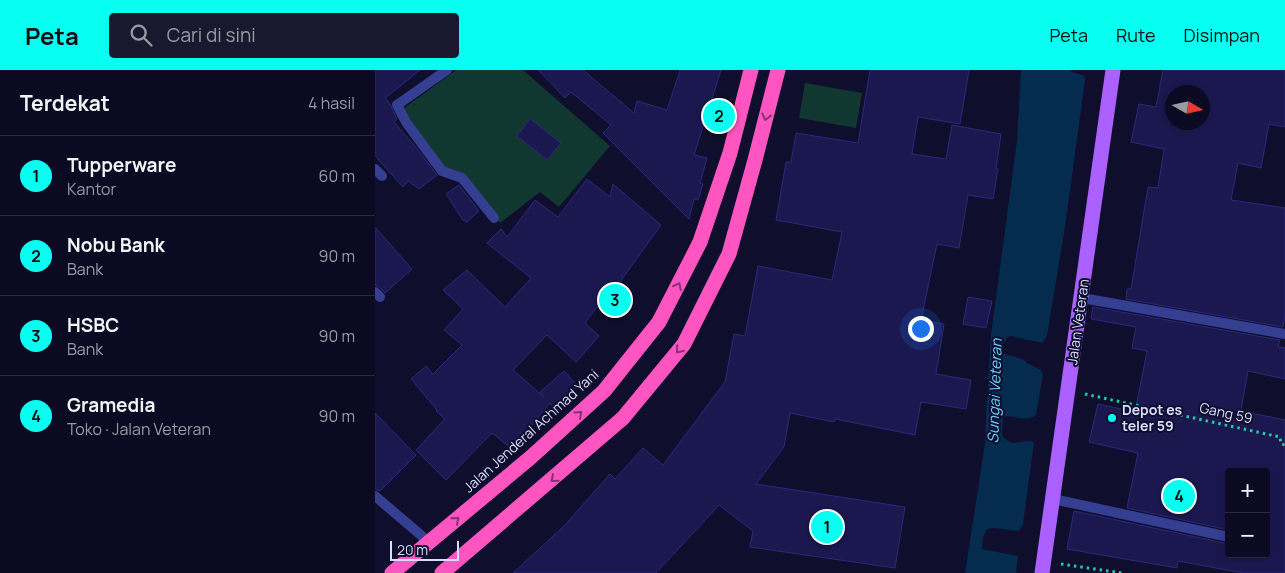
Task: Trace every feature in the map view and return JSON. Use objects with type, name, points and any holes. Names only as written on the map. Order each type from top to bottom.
[{"type":"highway","name":"Jalan Jenderal Achmad Yani","points":[[392,573],[530,458],[604,391],[659,322],[700,242],[730,153],[751,70]]},
{"type":"highway","points":[[442,573],[623,418],[684,344],[729,254],[778,70]]},
{"type":"main road","name":"Jalan Veteran","points":[[1043,567],[1113,70]]},
{"type":"street","points":[[447,70],[397,105],[405,122],[441,171],[462,178],[494,218]]},
{"type":"street","points":[[1081,298],[1285,334]]},
{"type":"street","points":[[375,496],[429,542]]},
{"type":"street","points":[[1053,499],[1225,536]]},
{"type":"path","name":"Gang 59","points":[[1068,390],[1280,437],[1281,444],[1285,445]]},
{"type":"path","points":[[1043,567],[1122,573]]},
{"type":"green space","points":[[456,70],[523,70],[610,146],[559,207],[540,192],[500,223],[463,174],[448,172],[403,109]]},
{"type":"green space","points":[[805,83],[862,93],[856,128],[799,118]]},
{"type":"water","name":"Sungai Veteran","points":[[1021,70],[1070,70],[1084,76],[1085,80],[1065,227],[1047,336],[1042,343],[1011,336],[1007,337],[1003,344],[1002,352],[1004,354],[1023,359],[1041,370],[1043,374],[1036,415],[1028,418],[1003,417],[1002,436],[1015,443],[1034,442],[1023,524],[1019,531],[987,529],[983,537],[982,549],[1018,556],[1016,573],[965,573],[985,444],[991,335],[1017,141]]},
{"type":"building","points":[[375,70],[420,70],[385,98],[397,119],[394,122],[437,175],[419,189],[408,181],[403,187],[375,156]]},
{"type":"building","points":[[538,70],[583,70],[634,113],[637,101],[667,110],[680,70],[721,70],[694,155],[707,158],[700,183],[703,184],[698,200],[694,199],[689,219],[603,133],[611,125],[571,92],[565,98]]},
{"type":"building","points":[[870,70],[969,70],[960,124],[918,117],[912,154],[946,159],[952,125],[1001,134],[993,199],[968,195],[959,248],[937,244],[921,320],[944,324],[936,374],[971,380],[966,409],[921,402],[915,435],[835,419],[834,422],[790,413],[784,447],[756,484],[905,507],[895,568],[750,547],[753,531],[719,505],[656,573],[513,573],[564,526],[610,474],[615,479],[643,448],[663,465],[725,382],[734,334],[745,336],[758,266],[832,280],[842,232],[776,220],[786,162],[791,162],[796,133],[858,143]]},
{"type":"building","points":[[1163,70],[1285,70],[1285,127],[1269,124],[1261,168],[1238,163],[1231,200],[1285,208],[1285,316],[1283,327],[1126,299],[1127,289],[1131,289],[1148,187],[1158,188],[1164,149],[1131,142],[1139,104],[1156,107]]},
{"type":"building","points":[[530,119],[561,143],[547,160],[517,136]]},
{"type":"building","points":[[587,179],[610,197],[613,184],[661,225],[612,293],[609,290],[585,323],[599,336],[576,362],[547,335],[513,370],[544,397],[540,392],[564,371],[578,386],[554,408],[550,403],[512,449],[492,433],[446,480],[416,450],[445,419],[436,411],[411,379],[426,366],[433,374],[462,345],[444,330],[463,309],[443,290],[467,270],[505,307],[531,278],[487,243],[501,229],[507,237],[535,200],[558,217]]},
{"type":"building","points":[[459,185],[479,211],[467,222],[463,220],[446,194]]},
{"type":"building","points":[[375,227],[412,269],[385,293],[375,285]]},
{"type":"building","points":[[968,297],[992,301],[986,328],[963,324]]},
{"type":"building","points":[[1093,307],[1280,340],[1278,347],[1285,348],[1285,379],[1248,371],[1241,411],[1285,420],[1285,573],[1243,573],[1178,561],[1177,568],[1067,549],[1074,511],[1225,543],[1225,558],[1270,558],[1270,468],[1225,468],[1225,529],[1127,508],[1138,453],[1089,442],[1098,404],[1135,412],[1147,351],[1132,348],[1136,327],[1091,319]]},
{"type":"building","points":[[375,413],[416,455],[380,491],[375,489]]},
{"type":"place","name":"Nobu Bank","points":[[719,116]]},
{"type":"place","name":"HSBC","points":[[615,300]]},
{"type":"place","name":"Depot es teler 59","points":[[1112,418]]},
{"type":"place","name":"Gramedia","points":[[1179,496]]},
{"type":"place","name":"Tupperware","points":[[827,527]]}]
